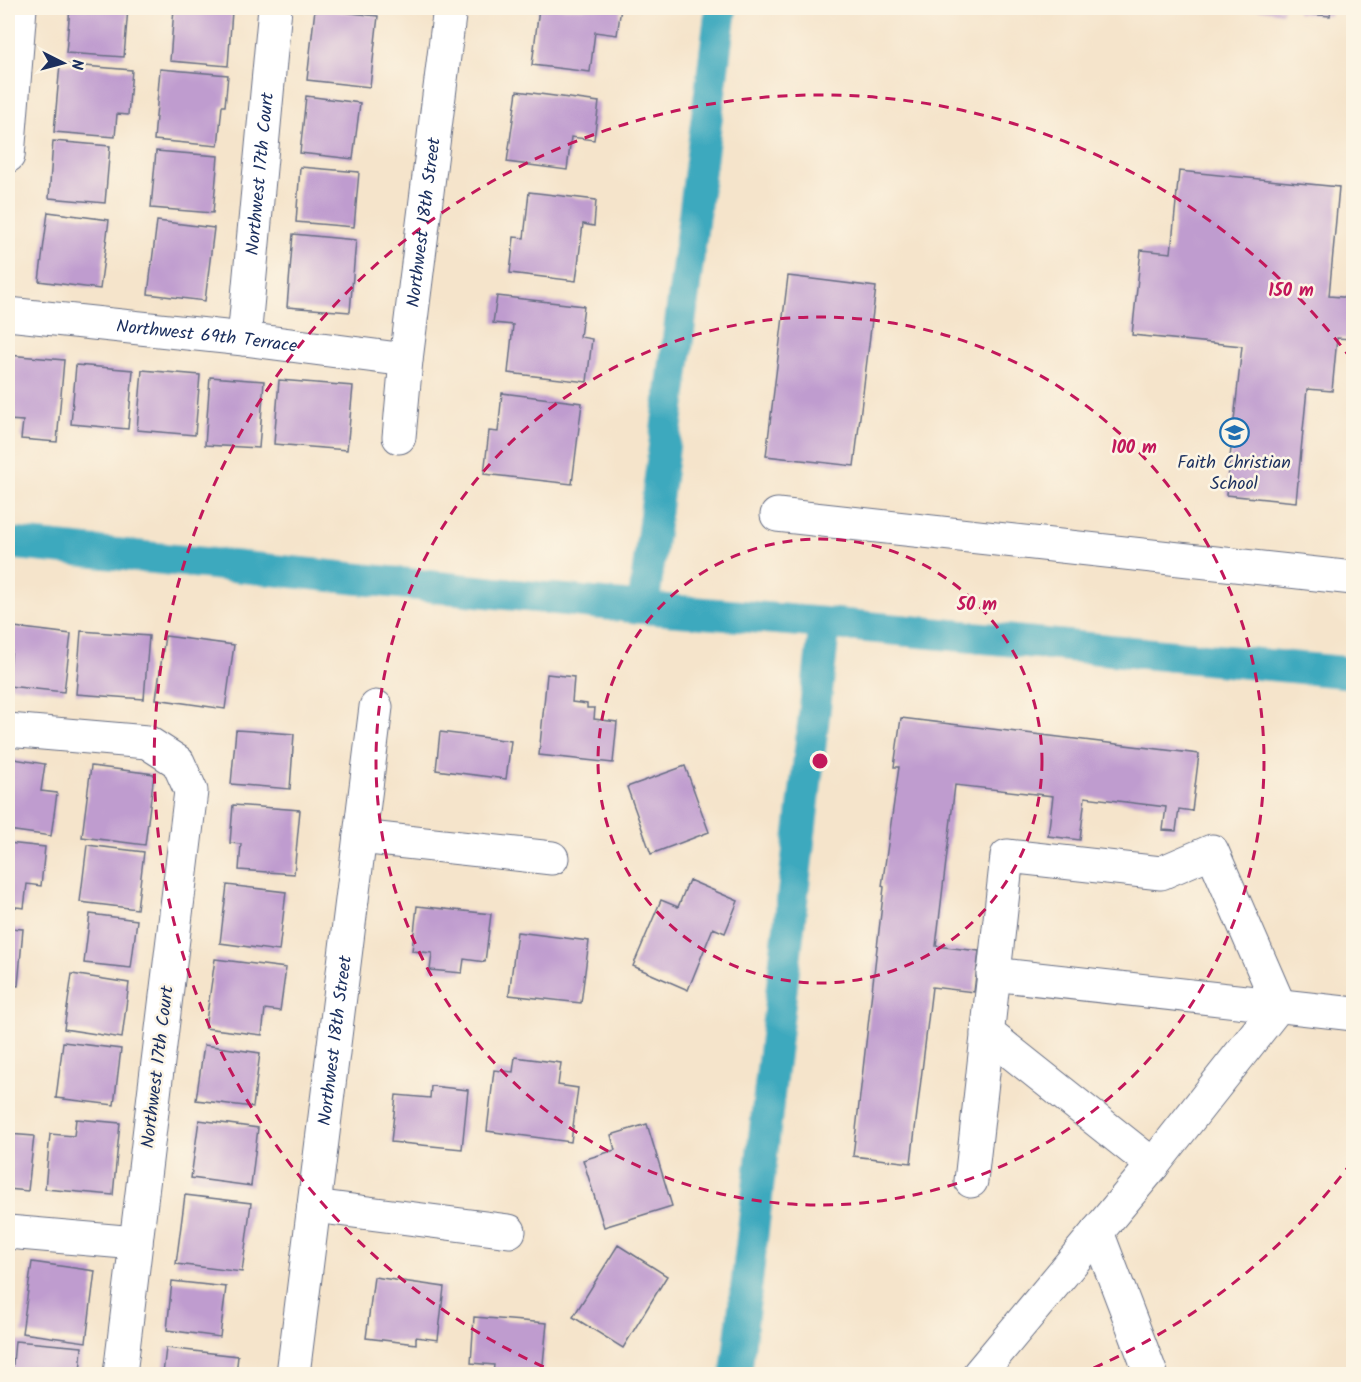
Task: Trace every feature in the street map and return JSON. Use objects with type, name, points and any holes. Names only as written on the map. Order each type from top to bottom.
[{"type":"street","points":[[8,156],[20,8]]},
{"type":"street","name":"Northwest 17th Court","points":[[244,339],[274,8]]},
{"type":"street","name":"Northwest 18th Street","points":[[399,437],[406,360],[450,8]]},
{"type":"street","name":"Northwest 69th Terrace","points":[[8,314],[244,339],[406,360]]},
{"type":"street","points":[[777,515],[1353,576]]},
{"type":"street","name":"Northwest 18th Street","points":[[293,1374],[376,707]]},
{"type":"street","name":"Northwest 17th Court","points":[[8,730],[147,742],[178,762],[191,791],[120,1374]]},
{"type":"street","points":[[360,837],[552,858]]},
{"type":"street","points":[[971,1181],[1007,856],[1161,873],[1212,851],[1279,1005]]},
{"type":"street","points":[[993,974],[1353,1014]]},
{"type":"street","points":[[979,1374],[1153,1165],[1279,1005]]},
{"type":"street","points":[[987,1033],[1153,1165]]},
{"type":"street","points":[[314,1206],[509,1231]]},
{"type":"street","points":[[8,1232],[136,1243]]},
{"type":"street","points":[[1097,1232],[1151,1374]]},
{"type":"building","points":[[70,8],[128,8],[124,57],[66,53]]},
{"type":"building","points":[[174,8],[232,11],[228,66],[170,61]]},
{"type":"building","points":[[539,8],[621,8],[617,35],[595,32],[590,72],[532,65]]},
{"type":"building","points":[[1251,8],[1283,8],[1282,13]]},
{"type":"building","points":[[1297,8],[1331,8],[1330,16],[1297,13]]},
{"type":"building","points":[[315,9],[378,16],[370,87],[307,80]]},
{"type":"building","points":[[60,64],[132,70],[128,115],[117,114],[115,137],[54,132]]},
{"type":"building","points":[[160,69],[228,75],[218,146],[154,140]]},
{"type":"building","points":[[517,91],[599,102],[594,140],[571,137],[567,170],[507,162]]},
{"type":"building","points":[[306,96],[360,103],[353,159],[300,153]]},
{"type":"building","points":[[53,141],[110,146],[105,203],[49,198]]},
{"type":"building","points":[[156,151],[218,156],[213,213],[151,208]]},
{"type":"building","points":[[300,167],[359,172],[354,227],[296,222]]},
{"type":"building","points":[[1179,171],[1339,187],[1329,296],[1354,298],[1352,339],[1337,338],[1332,391],[1307,389],[1296,502],[1226,495],[1242,346],[1132,335],[1141,250],[1171,253]]},
{"type":"building","points":[[529,192],[596,200],[594,226],[583,224],[576,281],[510,273],[514,237],[524,238]]},
{"type":"building","points":[[48,212],[109,220],[100,289],[39,281]]},
{"type":"building","points":[[157,221],[214,228],[205,301],[148,294]]},
{"type":"building","points":[[293,234],[356,240],[350,312],[287,307]]},
{"type":"building","points":[[788,276],[876,287],[854,466],[766,456]]},
{"type":"building","points":[[497,296],[584,306],[580,337],[592,339],[587,382],[508,373],[513,325],[493,323]]},
{"type":"building","points":[[8,355],[64,360],[57,442],[21,439],[23,421],[8,420]]},
{"type":"building","points":[[76,365],[133,370],[128,429],[71,424]]},
{"type":"building","points":[[142,370],[200,375],[195,435],[137,430]]},
{"type":"building","points":[[210,377],[264,381],[259,448],[205,445]]},
{"type":"building","points":[[279,380],[353,386],[347,450],[274,444]]},
{"type":"building","points":[[502,393],[582,403],[572,484],[484,474],[489,431],[498,432]]},
{"type":"building","points":[[14,627],[71,634],[64,692],[8,686]]},
{"type":"building","points":[[81,631],[149,636],[144,699],[76,694]]},
{"type":"building","points":[[165,636],[234,645],[225,709],[156,699]]},
{"type":"building","points":[[547,674],[574,677],[572,702],[587,704],[587,708],[595,708],[594,719],[617,722],[613,763],[539,755]]},
{"type":"building","points":[[901,718],[1199,754],[1192,811],[1179,809],[1176,831],[1163,830],[1166,807],[1085,797],[1080,840],[1048,836],[1053,796],[955,785],[936,946],[979,951],[974,992],[932,987],[911,1163],[853,1156],[884,887],[882,886],[899,767],[894,767]]},
{"type":"building","points":[[236,730],[294,734],[290,789],[231,784]]},
{"type":"building","points":[[440,732],[511,741],[506,779],[436,770]]},
{"type":"building","points":[[8,758],[45,764],[41,791],[57,793],[51,836],[8,830]]},
{"type":"building","points":[[91,766],[154,774],[145,845],[82,837]]},
{"type":"building","points":[[685,766],[709,832],[651,854],[627,787]]},
{"type":"building","points":[[233,805],[300,810],[294,874],[239,870],[241,844],[230,843]]},
{"type":"building","points":[[8,843],[45,847],[41,886],[27,884],[24,908],[8,906]]},
{"type":"building","points":[[87,845],[144,852],[137,909],[80,902]]},
{"type":"building","points":[[689,880],[738,901],[725,933],[713,928],[688,990],[633,966],[661,900],[678,907]]},
{"type":"building","points":[[227,885],[286,892],[279,951],[220,943]]},
{"type":"building","points":[[417,906],[491,914],[485,962],[464,959],[462,973],[430,970],[432,953],[412,951]]},
{"type":"building","points":[[90,914],[137,920],[131,968],[84,963]]},
{"type":"building","points":[[8,928],[23,929],[18,986],[8,985]]},
{"type":"building","points":[[517,932],[589,941],[581,1003],[509,995]]},
{"type":"building","points":[[215,959],[286,968],[280,1011],[265,1009],[262,1035],[205,1028]]},
{"type":"building","points":[[72,974],[129,983],[122,1038],[64,1029]]},
{"type":"building","points":[[63,1042],[121,1049],[114,1105],[56,1098]]},
{"type":"building","points":[[204,1045],[260,1053],[253,1107],[196,1100]]},
{"type":"building","points":[[515,1057],[561,1063],[558,1085],[578,1088],[571,1142],[487,1131],[494,1070],[513,1072]]},
{"type":"building","points":[[431,1086],[468,1090],[462,1149],[391,1142],[396,1095],[430,1098]]},
{"type":"building","points":[[76,1119],[120,1123],[113,1195],[45,1189],[50,1134],[74,1136]]},
{"type":"building","points":[[199,1120],[258,1128],[251,1186],[191,1178]]},
{"type":"building","points":[[647,1124],[672,1206],[604,1227],[583,1160],[615,1150],[611,1135]]},
{"type":"building","points":[[8,1134],[34,1136],[28,1191],[8,1189]]},
{"type":"building","points":[[185,1195],[251,1203],[242,1272],[176,1264]]},
{"type":"building","points":[[618,1245],[667,1276],[623,1348],[573,1317]]},
{"type":"building","points":[[32,1262],[95,1271],[86,1342],[22,1333]]},
{"type":"building","points":[[374,1277],[444,1287],[438,1340],[416,1337],[416,1344],[366,1338]]},
{"type":"building","points":[[172,1281],[226,1287],[220,1337],[167,1330]]},
{"type":"building","points":[[474,1317],[547,1323],[542,1374],[493,1374],[494,1365],[471,1363]]},
{"type":"building","points":[[15,1341],[82,1347],[80,1374],[12,1374]]},
{"type":"building","points":[[166,1348],[238,1356],[236,1374],[163,1374]]},
{"type":"waterway","points":[[643,608],[721,8]]},
{"type":"waterway","points":[[8,543],[643,608],[1354,673]]},
{"type":"waterway","points":[[736,1374],[825,623]]},
{"type":"place","name":"Faith Christian School","points":[[1234,433]]}]
